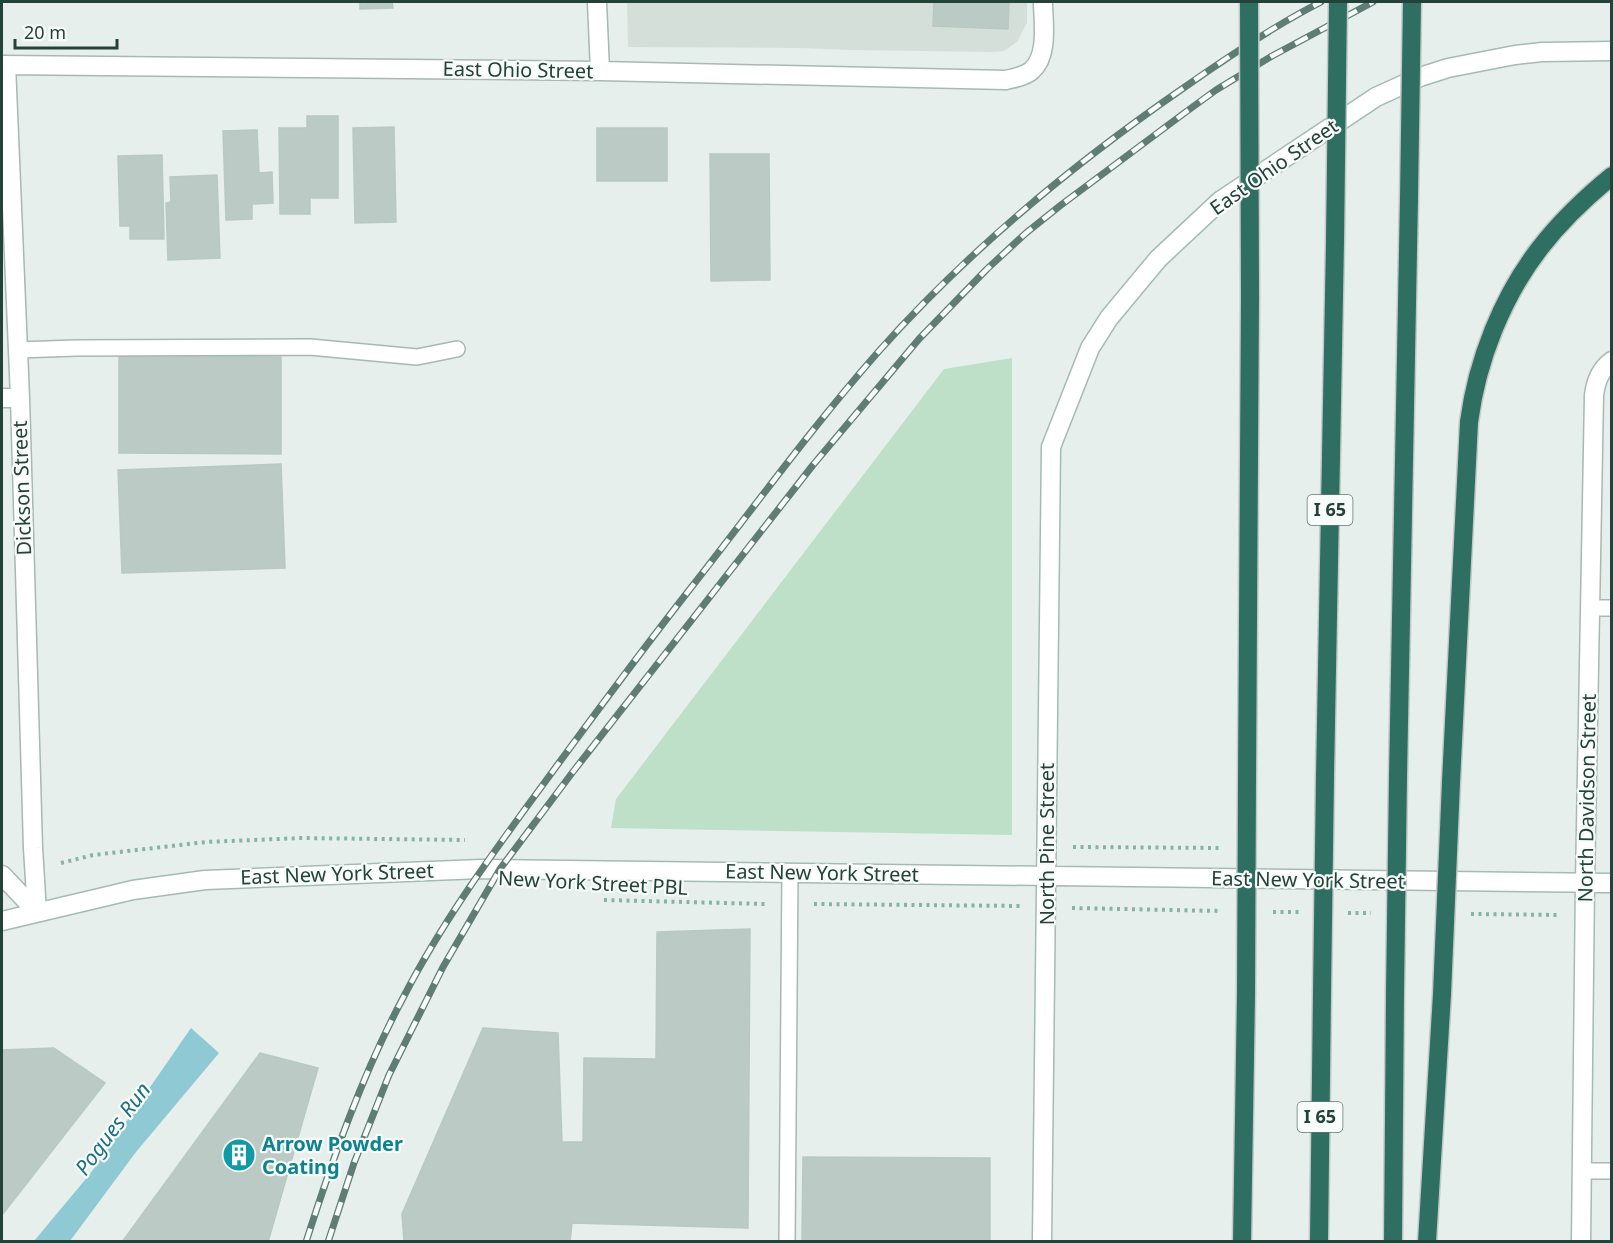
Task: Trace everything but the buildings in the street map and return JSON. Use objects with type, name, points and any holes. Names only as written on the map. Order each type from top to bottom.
[{"type":"highway","points":[[1242,1242],[1246,995],[1250,297],[1249,2]]},
{"type":"highway","name":"I 65","points":[[1319,1242],[1338,2]]},
{"type":"highway","points":[[1393,1242],[1398,777],[1412,2]]},
{"type":"highway","points":[[1427,1242],[1442,994],[1469,422],[1479,372],[1503,311],[1520,278],[1539,248],[1578,204],[1611,176]]},
{"type":"main road","points":[[597,2],[600,71]]},
{"type":"main road","name":"East Ohio Street","points":[[4,64],[600,71],[1006,80],[1032,70],[1040,57],[1043,45],[1044,2]]},
{"type":"main road","name":"East Ohio Street","points":[[1051,447],[1090,348],[1109,318],[1158,259],[1220,201],[1376,97],[1411,81],[1448,68],[1515,55],[1611,51]]},
{"type":"main road","name":"Dickson Street","points":[[4,64],[18,350],[11,398],[37,912]]},
{"type":"main road","name":"North Davidson Street","points":[[1581,1242],[1594,395],[1596,382],[1603,368],[1611,361]]},
{"type":"main road","name":"North Pine Street","points":[[1042,1242],[1051,447]]},
{"type":"main road","name":"East New York Street","points":[[2,921],[134,890],[205,880],[481,869],[1611,883]]},
{"type":"main road","points":[[2,875],[37,912]]},
{"type":"lane","points":[[18,350],[310,347],[417,357],[457,349]]},
{"type":"lane","points":[[1591,608],[1611,608]]},
{"type":"lane","points":[[787,1242],[790,873]]},
{"type":"lane","points":[[1582,1171],[1611,1171]]},
{"type":"path","name":"New York Street PBL","points":[[600,900],[1010,906]]},
{"type":"shaded area","points":[[627,2],[1027,2],[1027,23],[1017,42],[1004,51],[992,52],[628,47]]},
{"type":"green space","points":[[1012,358],[1012,835],[611,828],[616,799],[944,369]]},
{"type":"water","points":[[191,1028],[219,1053],[136,1152],[70,1241],[34,1241],[90,1174]]},
{"type":"railway","points":[[306,1242],[361,1087],[388,1027],[434,942],[468,889],[615,687],[830,409],[879,351],[948,279],[1061,179],[1141,118],[1215,66],[1267,32],[1321,2]]},
{"type":"railway","points":[[328,1242],[354,1163],[389,1075],[443,967],[500,869],[572,773],[813,465],[919,339],[987,269],[1026,233],[1183,114],[1216,90],[1272,56],[1373,2]]},
{"type":"place","name":"Arrow Powder Coating","points":[[239,1155]]},
{"type":"water label","name":"Pogues Run","points":[[113,1129]]}]
